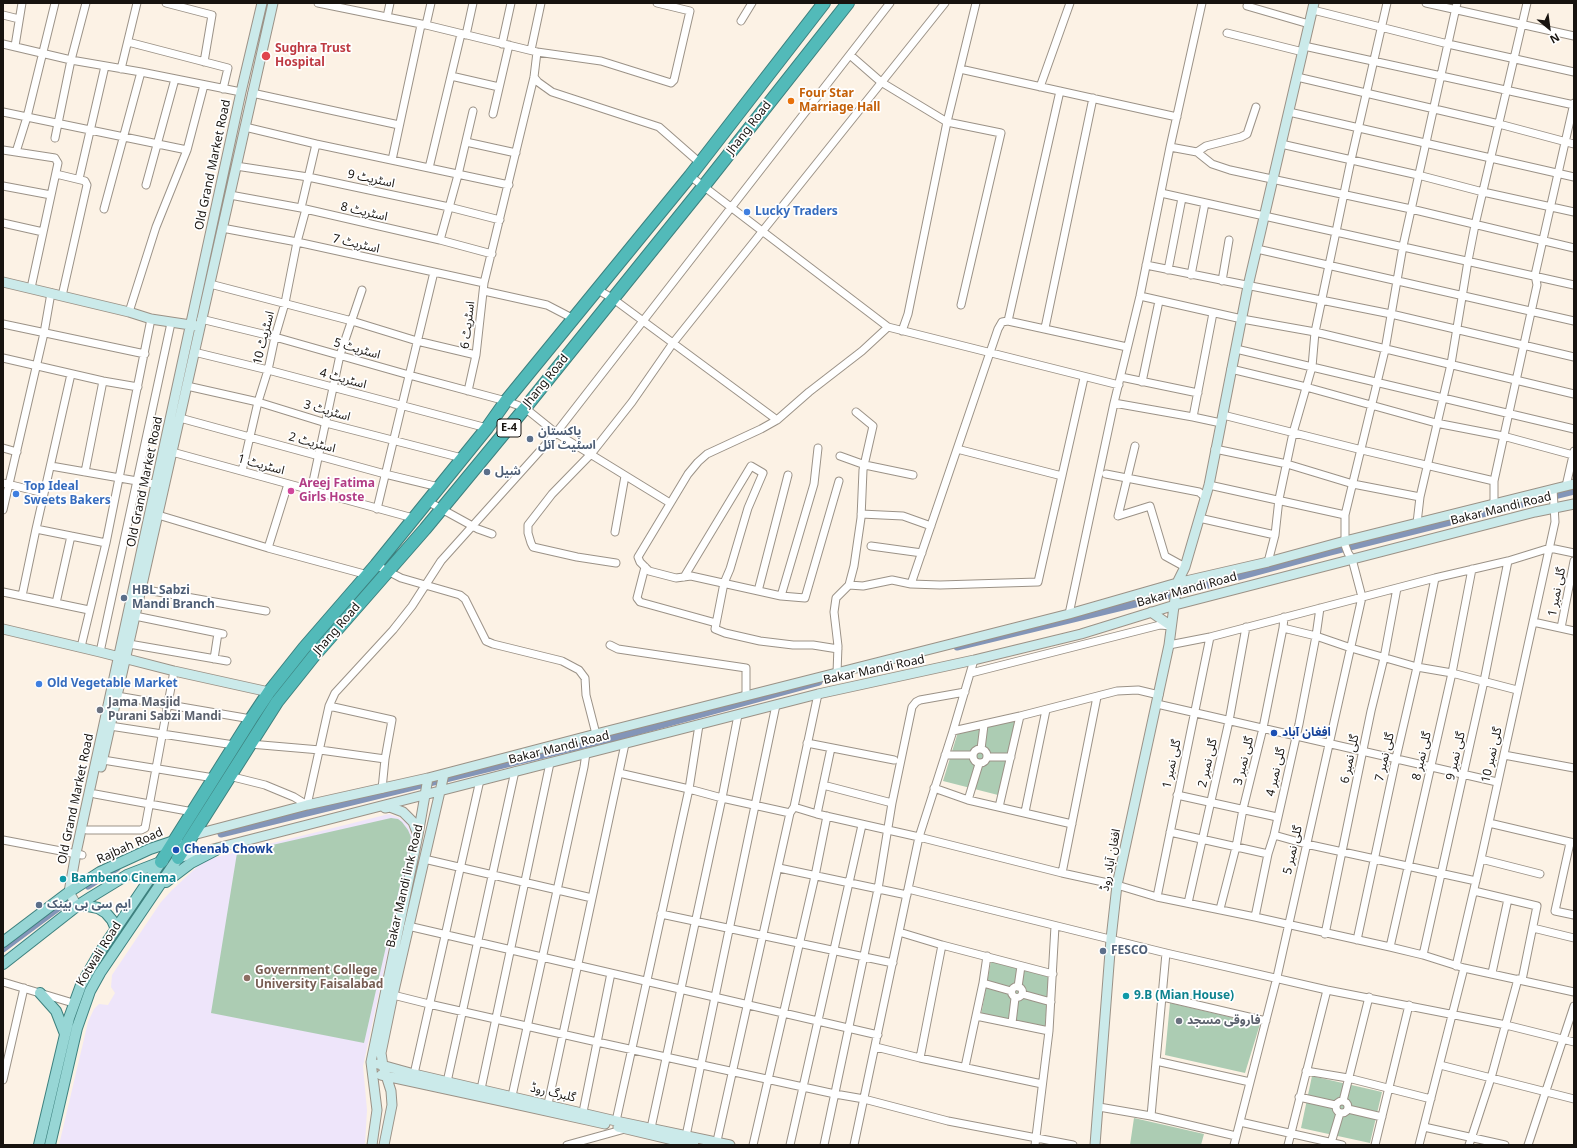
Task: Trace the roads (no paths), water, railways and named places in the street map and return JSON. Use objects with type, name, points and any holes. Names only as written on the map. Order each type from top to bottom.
[{"type":"highway","name":"Jhang Road","points":[[161,862],[234,745],[270,692],[304,648],[368,575],[487,428],[506,401],[690,176],[824,3]]},
{"type":"highway","name":"Jhang Road","points":[[178,858],[277,702],[313,657],[441,509],[525,408],[612,298],[703,187],[848,3]]},
{"type":"main road","name":"Old Grand Market Road","points":[[78,906],[72,890],[79,854],[197,323],[241,92],[262,3]]},
{"type":"main road","name":"Old Grand Market Road","points":[[79,854],[87,830],[103,760],[117,696],[122,658],[129,644],[158,515],[160,485],[172,452],[180,418],[194,352],[197,323],[210,284],[273,3]]},
{"type":"main road","points":[[1177,584],[1185,567],[1209,485],[1248,286],[1313,7]]},
{"type":"main road","points":[[3,282],[130,312],[152,319],[171,323],[197,323]]},
{"type":"main road","name":"Bakar Mandi Road","points":[[193,835],[307,805],[444,774],[1069,614],[1177,584],[1345,543],[1494,503],[1570,485]]},
{"type":"main road","name":"Bakar Mandi Road","points":[[178,858],[818,694],[974,660],[1081,634],[1151,612],[1175,601],[1350,556],[1574,504]]},
{"type":"main road","name":"افغان آباد روڈ","points":[[1095,1145],[1111,939],[1117,885],[1169,645],[1177,584]]},
{"type":"main road","points":[[1151,612],[1171,626]]},
{"type":"main road","points":[[3,629],[174,671],[270,692]]},
{"type":"main road","points":[[709,706],[713,722]]},
{"type":"main road","name":"Bakar Mandi link Road","points":[[384,1145],[392,1105],[391,1091],[382,1066],[381,1054],[408,926],[444,774]]},
{"type":"main road","name":"Bakar Mandi link Road","points":[[372,1145],[377,1110],[371,1062],[418,835],[428,778]]},
{"type":"main road","points":[[376,808],[390,807],[402,812],[413,822],[418,835]]},
{"type":"main road","name":"Rajbah Road","points":[[3,942],[72,890],[100,872],[125,859],[193,835]]},
{"type":"main road","points":[[155,894],[178,872],[218,848]]},
{"type":"main road","points":[[3,964],[78,906],[127,875],[161,862],[178,858]]},
{"type":"main road","name":"Kotwali Road","points":[[50,1145],[77,1028],[90,992],[100,973],[178,858]]},
{"type":"main road","name":"Kotwali Road","points":[[39,1145],[73,1003],[90,968],[161,862]]},
{"type":"main road","points":[[78,906],[98,908],[109,916],[116,929]]},
{"type":"main road","points":[[40,993],[56,1011],[65,1034]]},
{"type":"main road","name":"گلبرگ روڈ","points":[[371,1062],[447,1082],[548,1104],[616,1121],[717,1141],[730,1145]]},
{"type":"main road","name":"گلبرگ روڈ","points":[[372,1074],[508,1102],[694,1145]]},
{"type":"street","points":[[15,46],[22,3]]},
{"type":"street","points":[[16,152],[27,117],[55,3]]},
{"type":"street","points":[[55,138],[71,60],[86,3]]},
{"type":"street","points":[[121,69],[137,3]]},
{"type":"street","points":[[166,3],[212,15],[204,62]]},
{"type":"street","points":[[318,3],[335,5],[534,51],[601,61],[671,83],[674,80],[690,11],[658,3]]},
{"type":"street","points":[[387,17],[390,3]]},
{"type":"street","points":[[392,160],[423,25],[431,3]]},
{"type":"street","points":[[429,168],[451,76],[473,3]]},
{"type":"street","points":[[493,114],[506,44],[511,3]]},
{"type":"street","name":"اسٹریٹ 6","points":[[210,284],[352,321],[418,341],[476,355],[484,287],[534,77],[534,51],[541,3]]},
{"type":"street","points":[[741,20],[752,3]]},
{"type":"street","points":[[229,776],[265,786],[294,797],[307,805],[330,706],[335,693],[393,630],[412,606],[441,561],[474,526],[556,432],[890,3]]},
{"type":"street","points":[[616,563],[577,557],[533,547],[530,544],[528,525],[538,510],[591,454],[632,402],[673,343],[945,3]]},
{"type":"street","points":[[902,331],[908,314],[947,122],[976,3]]},
{"type":"street","points":[[1040,87],[1070,3]]},
{"type":"street","points":[[1069,614],[1114,403],[1140,296],[1170,147],[1202,3]]},
{"type":"street","points":[[1248,3],[1247,6],[1309,24]]},
{"type":"street","points":[[1268,562],[1275,535],[1279,499],[1294,433],[1312,367],[1315,332],[1337,232],[1343,195],[1359,128],[1365,93],[1387,3]]},
{"type":"street","points":[[1426,3],[1456,7],[1574,36]]},
{"type":"street","points":[[1417,523],[1420,497],[1451,364],[1475,225],[1492,159],[1527,3]]},
{"type":"street","points":[[1313,7],[1381,27],[1448,44],[1574,72]]},
{"type":"street","points":[[1345,543],[1346,515],[1385,350],[1403,246],[1432,109],[1456,7]]},
{"type":"street","points":[[3,15],[19,19]]},
{"type":"street","points":[[1227,33],[1303,49],[1373,61],[1574,104],[1535,276],[1537,285],[1532,312],[1494,481],[1494,503]]},
{"type":"street","points":[[128,42],[228,68],[223,89]]},
{"type":"street","points":[[3,44],[71,60],[241,92]]},
{"type":"street","points":[[850,55],[881,82],[947,122],[1001,133],[961,304]]},
{"type":"street","points":[[79,179],[104,66]]},
{"type":"street","points":[[960,70],[1177,117]]},
{"type":"street","points":[[104,210],[141,72]]},
{"type":"street","points":[[451,76],[499,87]]},
{"type":"street","points":[[534,77],[538,82],[552,92],[659,127],[700,163]]},
{"type":"street","points":[[1297,77],[1499,124],[1574,144]]},
{"type":"street","points":[[146,185],[175,79]]},
{"type":"street","points":[[130,312],[156,227],[187,150],[204,85]]},
{"type":"street","points":[[1008,321],[1060,91]]},
{"type":"street","points":[[252,93],[399,125]]},
{"type":"street","points":[[1045,328],[1093,98]]},
{"type":"street","points":[[1196,152],[1206,146],[1247,134],[1256,107]]},
{"type":"street","points":[[440,240],[458,175],[473,111]]},
{"type":"street","points":[[3,112],[187,150]]},
{"type":"street","points":[[1289,112],[1574,177]]},
{"type":"street","points":[[245,127],[316,144],[509,185]]},
{"type":"street","points":[[466,142],[516,153]]},
{"type":"street","name":"اسٹریٹ 10","points":[[242,471],[249,437],[285,303],[298,242],[308,177],[316,144]]},
{"type":"street","points":[[1281,144],[1574,212]]},
{"type":"street","points":[[1170,147],[1196,152],[1212,164],[1273,180],[1411,209],[1574,248]]},
{"type":"street","points":[[3,150],[55,158],[58,163],[30,288]]},
{"type":"street","name":"اسٹریٹ 9","points":[[236,166],[308,177],[449,207],[500,220]]},
{"type":"street","points":[[56,174],[85,181],[87,185],[62,296]]},
{"type":"street","points":[[690,176],[888,327],[1084,378],[1119,385]]},
{"type":"street","points":[[3,186],[51,195]]},
{"type":"street","points":[[1161,193],[1574,285]]},
{"type":"street","name":"اسٹریٹ 8","points":[[230,195],[303,209],[440,240],[492,254]]},
{"type":"street","points":[[1168,270],[1182,198]]},
{"type":"street","points":[[1191,275],[1206,203]]},
{"type":"street","points":[[3,223],[43,232]]},
{"type":"street","name":"اسٹریٹ 7","points":[[222,228],[298,242],[434,272],[547,305],[574,319]]},
{"type":"street","points":[[1222,281],[1229,240]]},
{"type":"street","points":[[1257,249],[1574,321]]},
{"type":"street","points":[[1146,265],[1322,302],[1391,314],[1574,357]]},
{"type":"street","points":[[377,509],[434,272]]},
{"type":"street","points":[[311,490],[340,355],[362,290]]},
{"type":"street","points":[[598,290],[612,298],[777,420]]},
{"type":"street","points":[[3,510],[6,483],[17,452],[44,333],[51,293]]},
{"type":"street","points":[[1140,296],[1242,320],[1315,332],[1385,350],[1451,364],[1574,394]]},
{"type":"street","points":[[1142,382],[1159,301]]},
{"type":"street","points":[[1193,417],[1213,313]]},
{"type":"street","points":[[80,647],[106,543],[152,319]]},
{"type":"street","points":[[911,584],[989,354],[1002,322],[1008,321],[1045,328],[1127,347]]},
{"type":"street","points":[[100,652],[138,482],[171,323]]},
{"type":"street","name":"اسٹریٹ 5","points":[[197,323],[275,337],[506,401],[525,408],[556,432],[670,504]]},
{"type":"street","points":[[3,324],[145,354]]},
{"type":"street","points":[[840,480],[805,598],[781,596],[691,576],[676,578],[649,571],[638,557],[688,474],[698,462],[707,454],[777,420],[809,392],[862,351],[888,327]]},
{"type":"street","points":[[1236,349],[1574,429]]},
{"type":"street","name":"اسٹریٹ 4","points":[[194,352],[487,428]]},
{"type":"street","points":[[468,391],[476,355]]},
{"type":"street","points":[[3,358],[103,381],[138,387]]},
{"type":"street","points":[[1231,369],[1372,405],[1436,424],[1503,436],[1574,453],[1570,485]]},
{"type":"street","points":[[22,596],[71,374]]},
{"type":"street","points":[[1121,377],[1198,393]]},
{"type":"street","points":[[849,585],[863,586],[892,580],[911,584],[940,585],[1038,582],[1084,378]]},
{"type":"street","points":[[85,472],[103,381]]},
{"type":"street","name":"اسٹریٹ 3","points":[[187,386],[258,402],[326,423],[462,458]]},
{"type":"street","points":[[1114,403],[1193,417],[1222,419],[1294,433],[1494,481]]},
{"type":"street","points":[[837,673],[838,649],[834,612],[836,598],[849,585],[854,566],[861,514],[864,465],[873,426],[856,412]]},
{"type":"street","name":"اسٹریٹ 2","points":[[180,418],[438,487]]},
{"type":"street","points":[[1135,446],[1118,516],[1150,506],[1165,556],[1185,567]]},
{"type":"street","points":[[3,448],[17,452]]},
{"type":"street","points":[[781,596],[814,484],[818,448]]},
{"type":"street","points":[[957,449],[1062,476]]},
{"type":"street","points":[[1215,449],[1287,464],[1353,484],[1420,497]]},
{"type":"street","name":"اسٹریٹ 1","points":[[172,452],[414,518]]},
{"type":"street","points":[[840,456],[864,465],[913,475]]},
{"type":"street","points":[[51,466],[160,485]]},
{"type":"street","points":[[684,577],[751,466],[763,473],[748,508],[730,569],[724,584],[715,629],[717,631],[760,641],[793,645],[813,645],[838,649]]},
{"type":"street","points":[[1106,474],[1199,492],[1206,496]]},
{"type":"street","points":[[758,591],[788,475]]},
{"type":"street","points":[[615,532],[626,476]]},
{"type":"street","points":[[6,483],[44,492]]},
{"type":"street","points":[[268,548],[288,484]]},
{"type":"street","points":[[1209,485],[1279,499],[1346,515]]},
{"type":"street","name":"گلی نمبر 10","points":[[1456,966],[1550,548],[1555,522],[1553,489]]},
{"type":"street","points":[[427,501],[478,529],[492,534]]},
{"type":"street","points":[[861,514],[903,516],[931,526]]},
{"type":"street","points":[[158,515],[268,548],[368,575]]},
{"type":"street","points":[[1199,518],[1275,535]]},
{"type":"street","points":[[36,529],[106,543]]},
{"type":"street","points":[[56,603],[71,536]]},
{"type":"street","name":"گلی نمبر 5","points":[[1234,1145],[1277,977],[1362,597],[1345,543]]},
{"type":"street","points":[[871,546],[922,553]]},
{"type":"street","points":[[1169,645],[1210,637],[1435,578],[1508,561],[1550,548],[1574,553]]},
{"type":"street","name":"گلی نمبر 9","points":[[1423,956],[1440,873],[1484,681],[1508,561]]},
{"type":"street","name":"گلی نمبر 1","points":[[1561,628],[1574,561]]},
{"type":"street","points":[[376,565],[401,578],[460,595],[465,598],[486,641],[562,661],[579,670],[585,678],[586,695],[596,734]]},
{"type":"street","points":[[645,567],[638,598],[640,602],[716,623]]},
{"type":"street","name":"گلی نمبر 8","points":[[1390,948],[1452,673],[1472,569]]},
{"type":"street","name":"گلی نمبر 7","points":[[1357,940],[1435,578]]},
{"type":"street","name":"گلی نمبر 6","points":[[1325,934],[1384,658],[1397,588]]},
{"type":"street","points":[[141,589],[266,611]]},
{"type":"street","points":[[3,592],[89,610]]},
{"type":"street","name":"گلی نمبر 4","points":[[1255,917],[1268,854],[1274,835],[1296,736],[1316,636],[1320,608]]},
{"type":"street","points":[[135,616],[220,633],[214,659]]},
{"type":"street","name":"گلی نمبر 3","points":[[1220,909],[1236,847],[1243,809],[1263,728],[1284,628],[1284,617]]},
{"type":"street","points":[[1533,622],[1574,631]]},
{"type":"street","points":[[971,673],[1160,625],[1171,626]]},
{"type":"street","name":"گلی نمبر 2","points":[[1188,903],[1229,721],[1246,627]]},
{"type":"street","points":[[1284,628],[1316,636],[1351,648],[1417,667],[1452,673],[1518,690]]},
{"type":"street","name":"گلی نمبر 1","points":[[1157,896],[1210,637]]},
{"type":"street","points":[[129,644],[227,661]]},
{"type":"street","points":[[610,645],[618,649],[746,668],[746,696]]},
{"type":"street","points":[[854,1145],[876,1047],[919,836],[974,660]]},
{"type":"street","points":[[87,830],[144,829],[174,671]]},
{"type":"street","points":[[953,731],[1046,710],[1117,691],[1138,690],[1194,713],[1497,782]]},
{"type":"street","points":[[824,1145],[878,889],[892,803],[912,707],[920,700],[965,692]]},
{"type":"street","points":[[717,1141],[818,694]]},
{"type":"street","points":[[117,696],[251,719]]},
{"type":"street","points":[[1062,873],[1097,697]]},
{"type":"street","points":[[686,1136],[776,705]]},
{"type":"street","points":[[330,706],[392,720],[385,759],[382,789]]},
{"type":"street","points":[[1025,812],[1046,710]]},
{"type":"street","points":[[651,1128],[722,798],[738,715]]},
{"type":"street","points":[[999,807],[1020,716]]},
{"type":"street","points":[[616,1121],[689,788],[699,725]]},
{"type":"street","points":[[981,749],[984,725]]},
{"type":"street","points":[[110,726],[234,745]]},
{"type":"street","points":[[807,742],[894,760]]},
{"type":"street","points":[[250,744],[320,750],[385,759]]},
{"type":"street","points":[[548,1104],[625,744]]},
{"type":"street","points":[[817,814],[831,748]]},
{"type":"street","points":[[968,800],[979,764],[984,762],[987,757],[986,752],[981,749],[975,750],[972,755]]},
{"type":"street","points":[[512,1096],[586,753]]},
{"type":"street","points":[[944,755],[972,755]]},
{"type":"street","points":[[972,755],[974,761],[979,764]]},
{"type":"street","points":[[1504,755],[1574,768]]},
{"type":"street","points":[[987,757],[1011,757]]},
{"type":"street","points":[[103,760],[214,778]]},
{"type":"street","points":[[481,1089],[550,762]]},
{"type":"street","points":[[447,1082],[515,771]]},
{"type":"street","points":[[619,774],[689,788],[722,798],[755,805],[817,814],[862,825],[919,836],[1157,896],[1357,940],[1423,956],[1464,968],[1574,992]]},
{"type":"street","points":[[414,1074],[480,780]]},
{"type":"street","points":[[823,785],[892,803]]},
{"type":"street","points":[[934,788],[968,800],[1072,824]]},
{"type":"street","points":[[95,794],[193,812]]},
{"type":"street","points":[[1177,795],[1277,817]]},
{"type":"street","points":[[753,1145],[800,943],[827,816]]},
{"type":"street","points":[[1489,823],[1572,843],[1555,911],[1574,915]]},
{"type":"street","points":[[790,1145],[862,825]]},
{"type":"street","points":[[1170,832],[1203,838],[1268,854]]},
{"type":"street","points":[[1274,835],[1306,844],[1476,881]]},
{"type":"street","points":[[3,840],[79,854]]},
{"type":"street","points":[[424,859],[592,898]]},
{"type":"street","points":[[1481,860],[1540,874]]},
{"type":"street","points":[[779,868],[878,889],[907,892],[1166,953],[1277,977],[1327,990],[1506,1025],[1574,1042]]},
{"type":"street","points":[[1469,1145],[1491,1078],[1520,980],[1537,906],[1474,891]]},
{"type":"street","points":[[1492,974],[1508,899]]},
{"type":"street","points":[[661,914],[893,963]]},
{"type":"street","points":[[408,926],[878,1035]]},
{"type":"street","points":[[1035,1145],[1049,1031],[1055,926]]},
{"type":"street","points":[[1533,928],[1574,938]]},
{"type":"street","points":[[900,932],[942,945],[1053,974]]},
{"type":"street","points":[[920,1058],[942,945]]},
{"type":"street","points":[[1151,1116],[1166,953]]},
{"type":"street","points":[[965,1067],[983,983],[987,956]]},
{"type":"street","points":[[1018,987],[1021,966]]},
{"type":"street","points":[[1420,1145],[1464,968]]},
{"type":"street","points":[[582,1112],[611,973]]},
{"type":"street","points":[[3,982],[73,1003]]},
{"type":"street","points":[[983,983],[1011,991]]},
{"type":"street","points":[[1011,991],[1018,987]]},
{"type":"street","points":[[1018,987],[1022,990],[1022,994]]},
{"type":"street","points":[[3,1080],[24,988]]},
{"type":"street","points":[[1288,1145],[1327,990]]},
{"type":"street","points":[[1011,991],[1015,998],[1012,1023]]},
{"type":"street","points":[[1022,994],[1051,1002]]},
{"type":"street","points":[[1015,998],[1020,997],[1022,994]]},
{"type":"street","points":[[393,995],[597,1042],[864,1099],[948,1121],[1073,1145]]},
{"type":"street","points":[[1163,997],[1266,1021]]},
{"type":"street","points":[[1343,1101],[1369,997]]},
{"type":"street","points":[[1375,1145],[1409,1005]]},
{"type":"street","points":[[1528,1145],[1574,1006]]},
{"type":"street","points":[[976,1016],[1049,1031]]},
{"type":"street","points":[[876,1047],[1042,1084]]},
{"type":"street","points":[[1156,1061],[1250,1082]]},
{"type":"street","points":[[1440,1065],[1574,1099]]},
{"type":"street","points":[[1306,1071],[1348,1078],[1431,1098]]},
{"type":"street","points":[[1299,1097],[1336,1106]]},
{"type":"street","points":[[1336,1106],[1338,1102],[1343,1101]]},
{"type":"street","points":[[1343,1101],[1347,1104],[1348,1109]]},
{"type":"street","points":[[1336,1106],[1336,1110],[1340,1113]]},
{"type":"street","points":[[1098,1107],[1151,1116],[1236,1136]]},
{"type":"street","points":[[1348,1109],[1382,1117]]},
{"type":"street","points":[[1340,1113],[1345,1113],[1348,1109]]},
{"type":"street","points":[[1331,1143],[1340,1113]]},
{"type":"street","points":[[1240,1122],[1342,1145]]},
{"type":"street","points":[[567,1145],[635,1125]]},
{"type":"street","points":[[1424,1127],[1505,1145]]},
{"type":"waterway","points":[[957,647],[1164,597],[1330,552],[1574,491]]},
{"type":"waterway","points":[[221,834],[617,737],[819,682]]},
{"type":"waterway","points":[[88,886],[117,868]]},
{"type":"waterway","points":[[3,949],[69,900]]},
{"type":"place","name":"Sughra Trust Hospital","points":[[266,56]]},
{"type":"place","name":"Four Star Marriage Hall","points":[[791,101]]},
{"type":"place","name":"Lucky Traders","points":[[747,212]]},
{"type":"place","name":"پاکستان اسٹیٹ آئل","points":[[530,439]]},
{"type":"place","name":"شیل","points":[[487,472]]},
{"type":"place","name":"Areej Fatima Girls Hoste","points":[[291,491]]},
{"type":"place","name":"Top Ideal Sweets Bakers","points":[[16,494]]},
{"type":"place","name":"HBL Sabzi Mandi Branch","points":[[124,598]]},
{"type":"place","name":"Old Vegetable Market","points":[[39,684]]},
{"type":"place","name":"Jama Masjid Purani Sabzi Mandi","points":[[100,710]]},
{"type":"place","name":"افغان آباد","points":[[1274,733]]},
{"type":"place","name":"Chenab Chowk","points":[[176,850]]},
{"type":"place","name":"Bambeno Cinema","points":[[63,879]]},
{"type":"place","name":"ایم سی بی بینک","points":[[39,905]]},
{"type":"place","name":"FESCO","points":[[1103,951]]},
{"type":"place","name":"Government College University Faisalabad","points":[[247,978]]},
{"type":"place","name":"9.B (Mian House)","points":[[1126,996]]},
{"type":"place","name":"فاروقی مسجد","points":[[1179,1021]]}]
